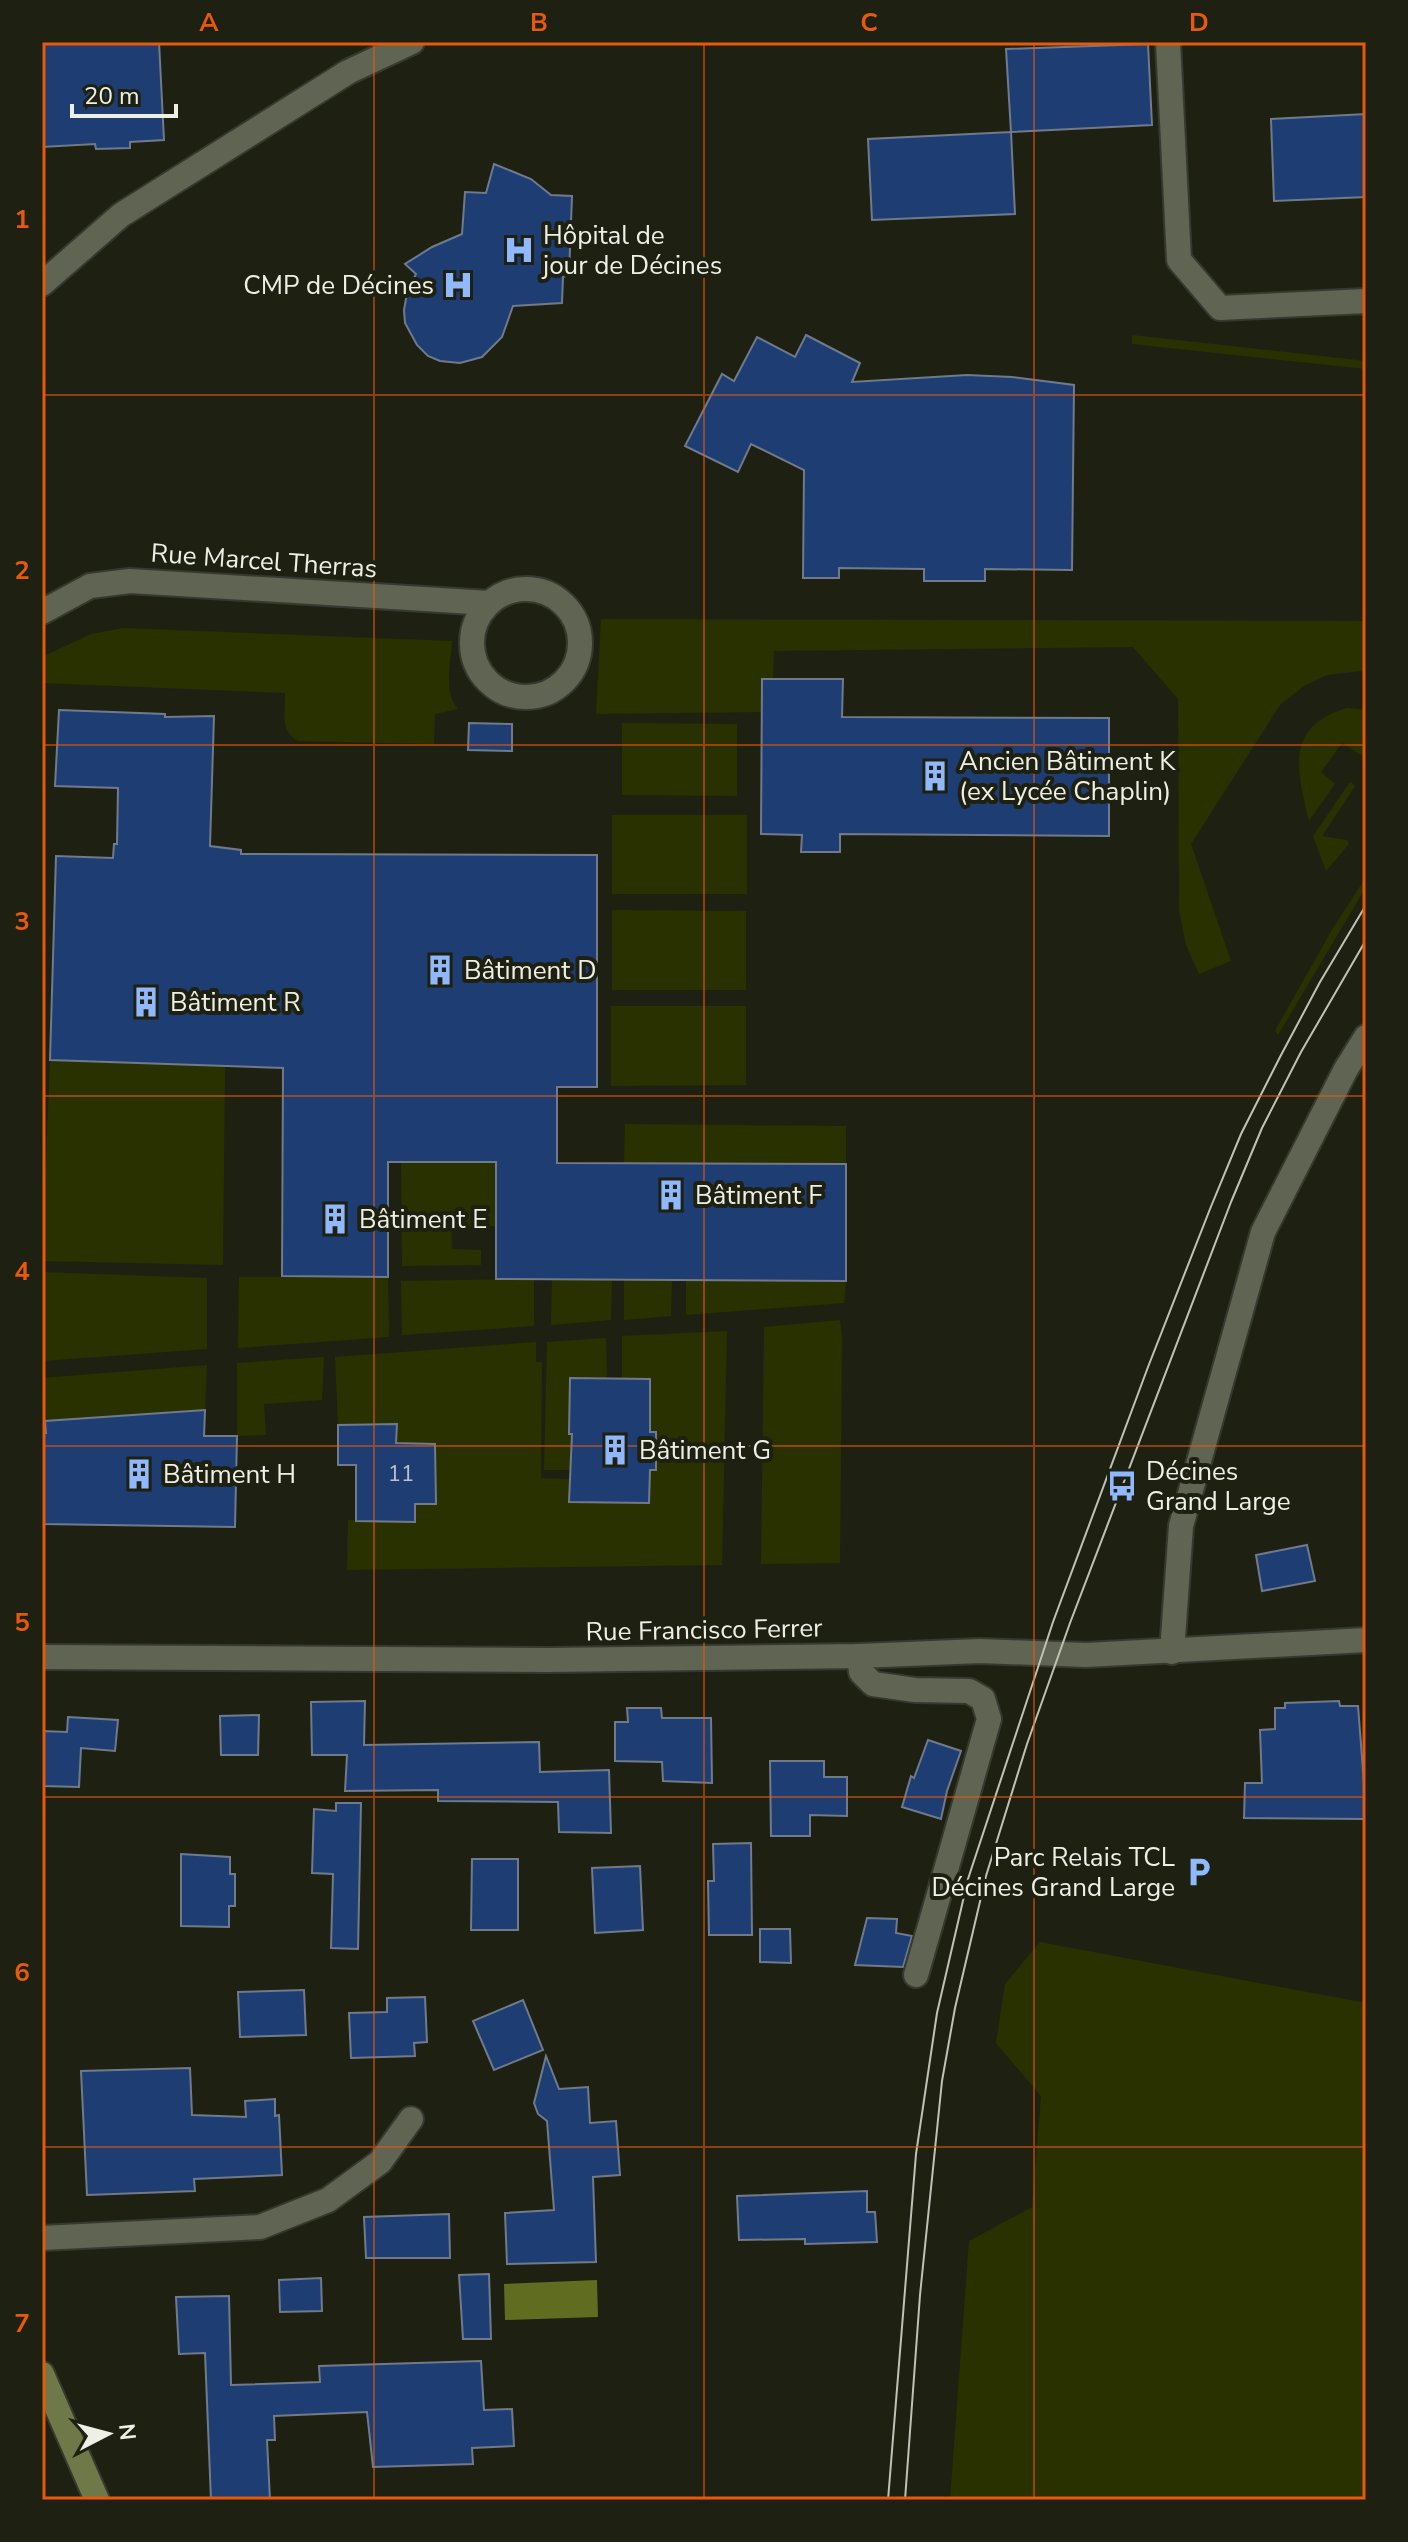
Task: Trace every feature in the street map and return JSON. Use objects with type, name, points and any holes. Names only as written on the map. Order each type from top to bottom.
[{"type":"main road","points":[[42,2374],[97,2500]]},
{"type":"street","points":[[42,284],[121,215],[348,72],[412,42]]},
{"type":"street","points":[[1168,42],[1179,260],[1220,308],[1366,301]]},
{"type":"street","name":"Rue Marcel Therras","points":[[42,612],[90,586],[130,581],[489,603],[504,593],[522,589],[540,591],[558,598],[578,628],[580,645],[577,663],[568,678],[554,689],[529,697],[503,692],[489,682],[478,668],[472,652],[472,634],[478,617],[489,603]]},
{"type":"street","points":[[1172,1652],[1181,1526],[1263,1232],[1346,1069],[1366,1037]]},
{"type":"street","name":"Rue Francisco Ferrer","points":[[42,1657],[548,1660],[859,1656],[980,1651],[1058,1655],[1172,1652],[1366,1640]]},
{"type":"street","points":[[859,1656],[861,1672],[873,1684],[915,1690],[969,1691],[983,1699],[989,1719],[916,1975]]},
{"type":"street","points":[[42,2238],[260,2227],[328,2200],[380,2162],[411,2119]]},
{"type":"shaded area","points":[[1132,335],[1366,361],[1366,369],[1132,344]]},
{"type":"shaded area","points":[[601,619],[1366,621],[1366,673],[1327,675],[1304,686],[1280,705],[1191,844],[1231,961],[1199,974],[1186,945],[1179,910],[1178,699],[1133,647],[774,651],[773,679],[762,679],[762,712],[596,714]]},
{"type":"shaded area","points":[[123,628],[452,641],[449,686],[458,709],[435,714],[434,744],[298,741],[286,726],[285,693],[42,683],[42,657],[91,634]]},
{"type":"shaded area","points":[[1347,708],[1366,712],[1366,758],[1342,743],[1321,772],[1335,784],[1309,821],[1299,768],[1304,739],[1313,726]]},
{"type":"shaded area","points":[[622,723],[737,724],[737,796],[622,795]]},
{"type":"shaded area","points":[[1350,782],[1355,786],[1322,836],[1347,840],[1349,844],[1326,871],[1313,836]]},
{"type":"shaded area","points":[[612,815],[747,815],[747,894],[612,894]]},
{"type":"shaded area","points":[[1366,877],[1366,887],[1278,1035],[1275,1031],[1333,928]]},
{"type":"shaded area","points":[[612,910],[746,911],[746,990],[612,990]]},
{"type":"shaded area","points":[[611,1006],[746,1006],[746,1085],[611,1086]]},
{"type":"shaded area","points":[[50,1060],[225,1065],[223,1265],[42,1261]]},
{"type":"shaded area","points":[[625,1124],[846,1126],[846,1164],[624,1163]]},
{"type":"shaded area","points":[[401,1162],[496,1162],[496,1226],[451,1227],[452,1249],[481,1250],[481,1265],[402,1266]]},
{"type":"shaded area","points":[[42,1272],[207,1278],[207,1349],[42,1361]]},
{"type":"shaded area","points":[[239,1277],[388,1277],[389,1337],[238,1348]]},
{"type":"shaded area","points":[[534,1279],[534,1326],[402,1335],[401,1281]]},
{"type":"shaded area","points":[[552,1280],[612,1280],[611,1320],[551,1325]]},
{"type":"shaded area","points":[[624,1280],[672,1280],[671,1316],[624,1320]]},
{"type":"shaded area","points":[[686,1280],[846,1281],[844,1303],[686,1315]]},
{"type":"shaded area","points":[[840,1320],[840,1563],[761,1564],[764,1327]]},
{"type":"shaded area","points":[[727,1331],[722,1565],[347,1570],[348,1520],[415,1522],[415,1504],[435,1504],[435,1444],[396,1443],[396,1424],[338,1425],[335,1357],[536,1342],[536,1362],[542,1362],[541,1478],[569,1479],[569,1502],[649,1503],[650,1470],[656,1469],[656,1432],[650,1432],[650,1380],[622,1379],[622,1336]]},
{"type":"shaded area","points":[[606,1338],[607,1379],[570,1379],[569,1433],[574,1434],[574,1466],[570,1470],[544,1470],[547,1342]]},
{"type":"shaded area","points":[[324,1357],[322,1400],[264,1404],[266,1435],[237,1436],[237,1363]]},
{"type":"shaded area","points":[[207,1365],[205,1410],[46,1421],[46,1433],[42,1433],[42,1378]]},
{"type":"shaded area","points":[[1040,1942],[1366,2003],[1366,2500],[950,2500],[969,2241],[1032,2207],[1041,2096],[996,2043],[1005,1984]]},
{"type":"shaded area","points":[[597,2280],[598,2317],[505,2320],[504,2284]]},
{"type":"building","points":[[42,42],[159,42],[164,140],[130,142],[130,148],[96,149],[95,144],[42,147]]},
{"type":"building","points":[[1148,44],[1152,125],[1011,132],[1006,49]]},
{"type":"building","points":[[1366,114],[1366,197],[1274,201],[1271,119]]},
{"type":"building","points":[[1011,132],[1015,214],[872,220],[868,139]]},
{"type":"building","points":[[494,164],[531,179],[551,195],[572,196],[569,275],[563,277],[562,303],[513,306],[502,337],[482,357],[460,363],[440,361],[428,356],[417,345],[405,323],[407,293],[416,274],[405,264],[432,247],[462,234],[465,192],[486,193]]},
{"type":"building","points":[[806,335],[860,363],[852,382],[967,375],[1074,385],[1072,570],[985,569],[985,581],[924,581],[924,569],[839,568],[839,578],[803,578],[804,470],[751,444],[738,472],[685,446],[722,374],[734,381],[757,337],[795,357]]},
{"type":"building","name":"Ancien Bâtiment K (ex Lycée Chaplin)","points":[[762,679],[843,679],[842,717],[1109,718],[1109,836],[840,834],[840,852],[801,852],[802,835],[761,834]]},
{"type":"building","points":[[59,710],[165,714],[165,717],[214,716],[210,846],[241,850],[241,854],[597,855],[597,1087],[557,1087],[557,1163],[846,1164],[846,1281],[496,1279],[496,1162],[388,1162],[388,1277],[282,1276],[283,1068],[50,1060],[56,856],[113,858],[114,844],[117,844],[118,788],[55,786]]},
{"type":"building","points":[[469,723],[512,724],[512,751],[468,750]]},
{"type":"building","name":"Bâtiment G","points":[[570,1378],[650,1379],[650,1432],[656,1432],[656,1470],[650,1470],[649,1503],[569,1502],[572,1434],[569,1434]]},
{"type":"building","name":"Bâtiment H","points":[[205,1410],[204,1436],[237,1436],[235,1527],[43,1524],[42,1433],[46,1433],[45,1421]]},
{"type":"building","points":[[397,1424],[396,1443],[435,1444],[436,1504],[415,1504],[415,1522],[356,1521],[356,1465],[338,1465],[338,1425]]},
{"type":"building","points":[[1307,1545],[1315,1581],[1262,1591],[1256,1555]]},
{"type":"building","points":[[365,1701],[364,1745],[539,1742],[540,1772],[609,1770],[611,1833],[559,1832],[558,1802],[438,1801],[438,1790],[345,1791],[347,1755],[312,1755],[311,1702]]},
{"type":"building","points":[[1339,1701],[1340,1706],[1358,1706],[1366,1783],[1366,1819],[1244,1818],[1245,1783],[1262,1783],[1260,1730],[1275,1729],[1275,1708],[1285,1708],[1285,1703]]},
{"type":"building","points":[[627,1708],[661,1708],[662,1718],[711,1718],[712,1783],[663,1781],[662,1762],[615,1761],[615,1722],[628,1722]]},
{"type":"building","points":[[259,1715],[258,1755],[221,1755],[220,1716]]},
{"type":"building","points":[[68,1717],[118,1720],[115,1751],[81,1748],[79,1787],[42,1786],[42,1731],[67,1732]]},
{"type":"building","points":[[928,1740],[961,1751],[941,1819],[902,1807],[911,1776],[914,1778]]},
{"type":"building","points":[[770,1761],[824,1761],[824,1777],[847,1777],[847,1816],[810,1815],[810,1836],[771,1836]]},
{"type":"building","points":[[336,1803],[361,1803],[358,1949],[331,1948],[333,1874],[312,1873],[314,1809],[336,1811]]},
{"type":"building","points":[[751,1843],[752,1935],[709,1935],[708,1881],[714,1881],[713,1844]]},
{"type":"building","points":[[181,1854],[230,1857],[230,1874],[235,1874],[235,1906],[229,1906],[229,1927],[181,1926]]},
{"type":"building","points":[[472,1859],[518,1859],[518,1930],[471,1930]]},
{"type":"building","points":[[640,1866],[643,1930],[595,1933],[592,1868]]},
{"type":"building","points":[[867,1918],[897,1919],[896,1933],[912,1936],[903,1967],[855,1965]]},
{"type":"building","points":[[760,1929],[790,1929],[791,1963],[760,1962]]},
{"type":"building","points":[[304,1990],[306,2035],[240,2037],[238,1992]]},
{"type":"building","points":[[425,1997],[427,2042],[414,2043],[415,2056],[351,2058],[349,2013],[387,2012],[387,1998]]},
{"type":"building","points":[[523,2000],[543,2050],[494,2070],[473,2021]]},
{"type":"building","points":[[546,2056],[559,2089],[588,2087],[590,2123],[616,2121],[620,2175],[593,2177],[596,2262],[507,2264],[505,2213],[554,2210],[547,2121],[538,2114],[534,2103]]},
{"type":"building","points":[[190,2068],[192,2115],[246,2117],[245,2101],[275,2099],[275,2116],[279,2115],[282,2175],[194,2179],[195,2191],[87,2195],[81,2071]]},
{"type":"building","points":[[867,2191],[867,2212],[875,2212],[877,2242],[805,2244],[805,2239],[739,2240],[737,2196]]},
{"type":"building","points":[[449,2214],[450,2258],[366,2258],[364,2217]]},
{"type":"building","points":[[489,2274],[491,2339],[463,2339],[459,2275]]},
{"type":"building","points":[[321,2278],[322,2311],[280,2312],[279,2280]]},
{"type":"building","points":[[229,2296],[231,2385],[320,2382],[319,2366],[481,2361],[484,2410],[512,2409],[514,2446],[472,2448],[473,2464],[373,2467],[367,2412],[274,2416],[275,2440],[267,2440],[270,2500],[211,2500],[205,2353],[179,2354],[176,2297]]},
{"type":"tram line","points":[[888,2500],[916,2154],[937,2013],[968,1879],[1053,1622],[1210,1209],[1241,1134],[1280,1057],[1366,905]]},
{"type":"tram line","points":[[905,2500],[920,2295],[942,2081],[955,2008],[986,1876],[1027,1744],[1070,1623],[1231,1202],[1262,1128],[1301,1052],[1366,940]]},
{"type":"place","name":"Hôpital de jour de Décines","points":[[519,250]]},
{"type":"place","name":"CMP de Décines","points":[[458,285]]},
{"type":"place","name":"Ancien Bâtiment K (ex Lycée Chaplin)","points":[[935,776]]},
{"type":"place","name":"Bâtiment D","points":[[440,970]]},
{"type":"place","name":"Bâtiment R","points":[[146,1002]]},
{"type":"place","name":"Bâtiment F","points":[[671,1195]]},
{"type":"place","name":"Bâtiment E","points":[[335,1219]]},
{"type":"place","name":"Bâtiment G","points":[[615,1450]]},
{"type":"place","name":"Bâtiment H","points":[[139,1474]]},
{"type":"place","name":"Décines Grand Large","points":[[1122,1486]]},
{"type":"place","name":"Parc Relais TCL Décines Grand Large","points":[[1199,1872]]}]
